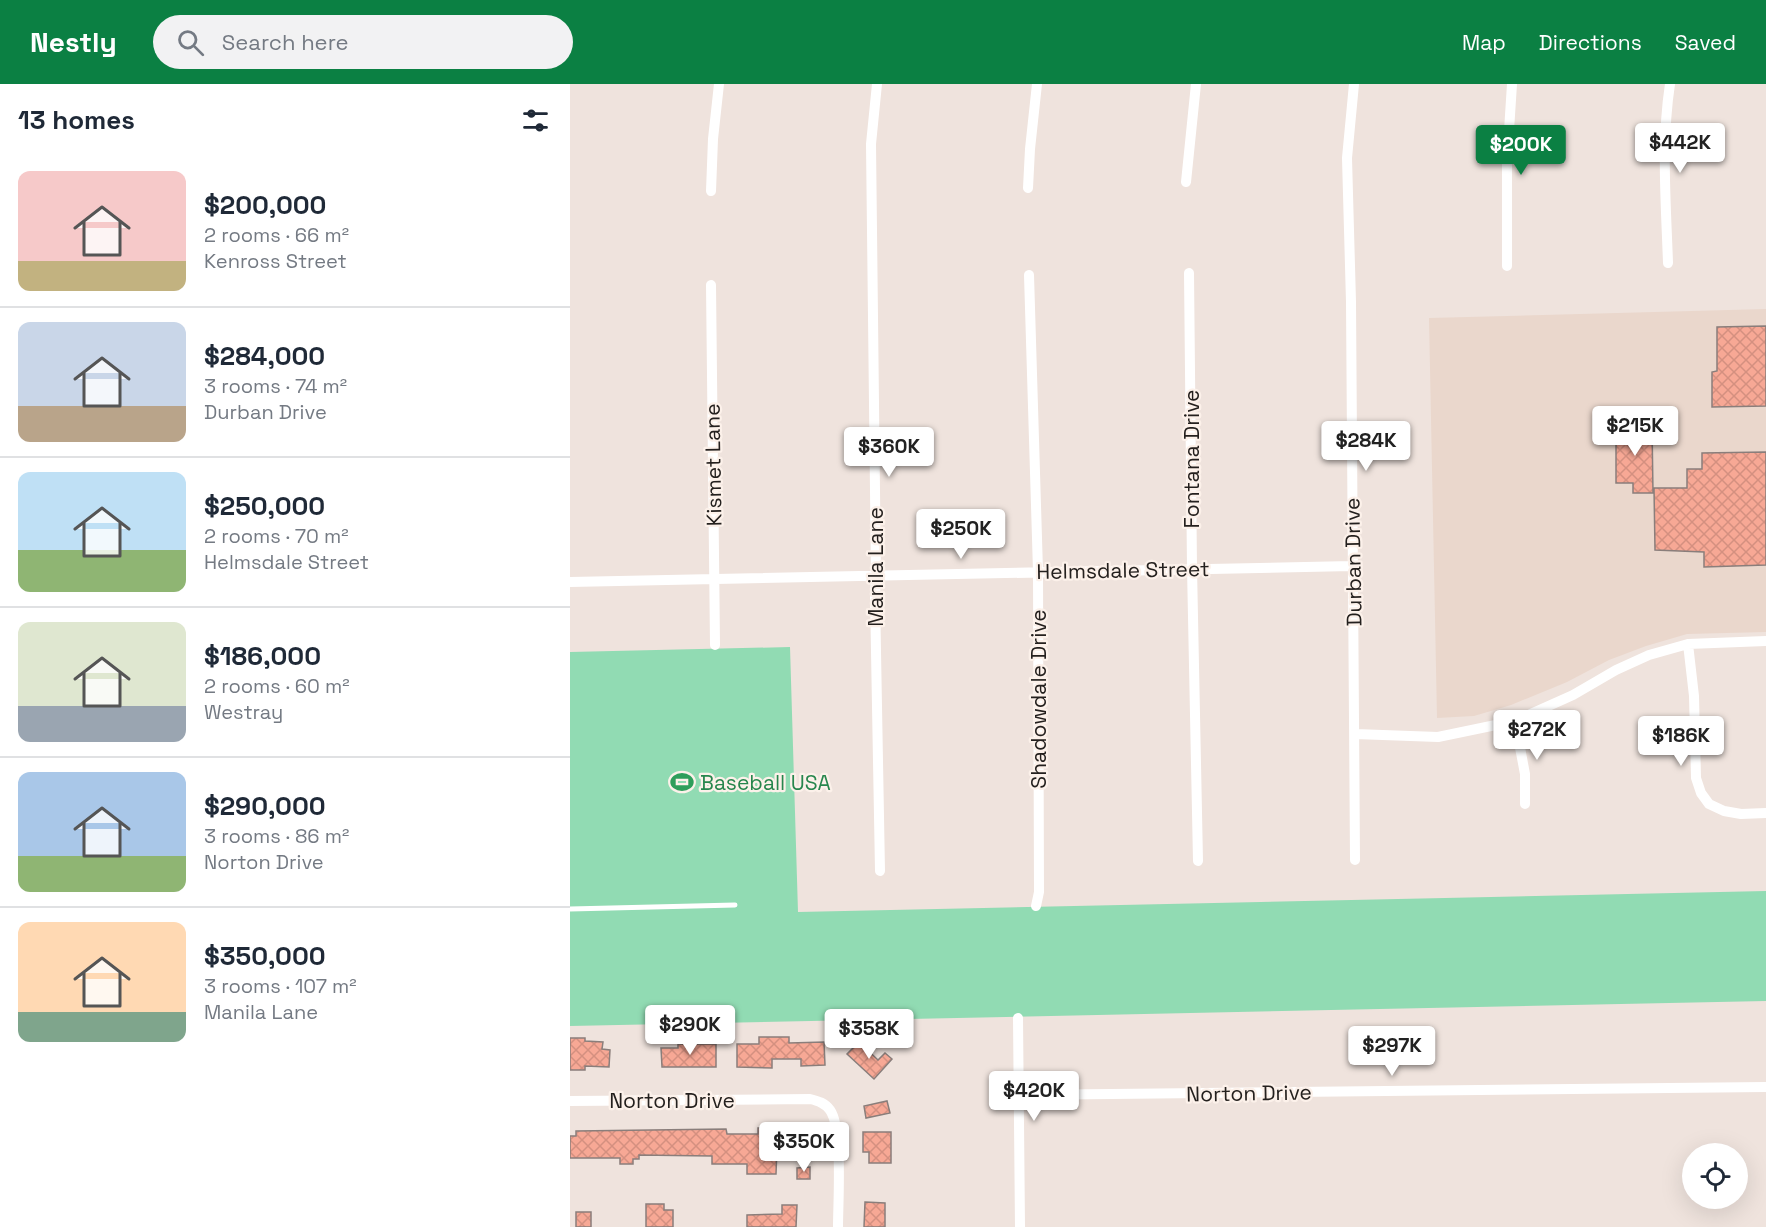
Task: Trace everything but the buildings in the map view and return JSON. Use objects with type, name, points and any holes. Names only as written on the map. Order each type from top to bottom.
[{"type":"street","points":[[711,191],[718,84]]},
{"type":"street","name":"Manila Lane","points":[[877,84],[871,144],[876,577],[874,596],[880,871]]},
{"type":"street","points":[[1028,188],[1037,84]]},
{"type":"street","points":[[1186,182],[1196,84]]},
{"type":"street","name":"Durban Drive","points":[[1354,84],[1347,158],[1351,302],[1355,860]]},
{"type":"street","points":[[1508,266],[1507,162],[1512,84]]},
{"type":"street","points":[[1668,263],[1665,167],[1666,109],[1670,84]]},
{"type":"street","name":"Fontana Drive","points":[[1189,273],[1198,861]]},
{"type":"street","name":"Shadowdale Drive","points":[[1029,275],[1038,572],[1039,892],[1036,906]]},
{"type":"street","name":"Kismet Lane","points":[[711,285],[715,645]]},
{"type":"street","name":"Helmsdale Street","points":[[570,582],[1352,566]]},
{"type":"street","points":[[1355,734],[1438,736],[1515,721],[1573,695],[1616,670],[1649,655],[1688,644],[1766,641]]},
{"type":"street","points":[[1688,644],[1694,696],[1696,778],[1701,793],[1709,804],[1724,811],[1741,814],[1766,813]]},
{"type":"street","points":[[1515,721],[1525,774],[1525,804]]},
{"type":"street","points":[[1018,1018],[1020,1227]]},
{"type":"street","name":"Norton Drive","points":[[1019,1095],[1766,1087]]},
{"type":"street","name":"Norton Drive","points":[[570,1101],[810,1099],[822,1102],[830,1108],[837,1128],[838,1227]]},
{"type":"lane","points":[[570,909],[735,905]]},
{"type":"shaded area","points":[[1766,309],[1766,632],[1687,634],[1609,660],[1567,682],[1511,705],[1474,716],[1437,718],[1429,318]]},
{"type":"green space","points":[[790,647],[798,912],[1766,891],[1766,1001],[570,1026],[570,652]]},
{"type":"place","name":"Baseball USA","points":[[682,782]]}]
